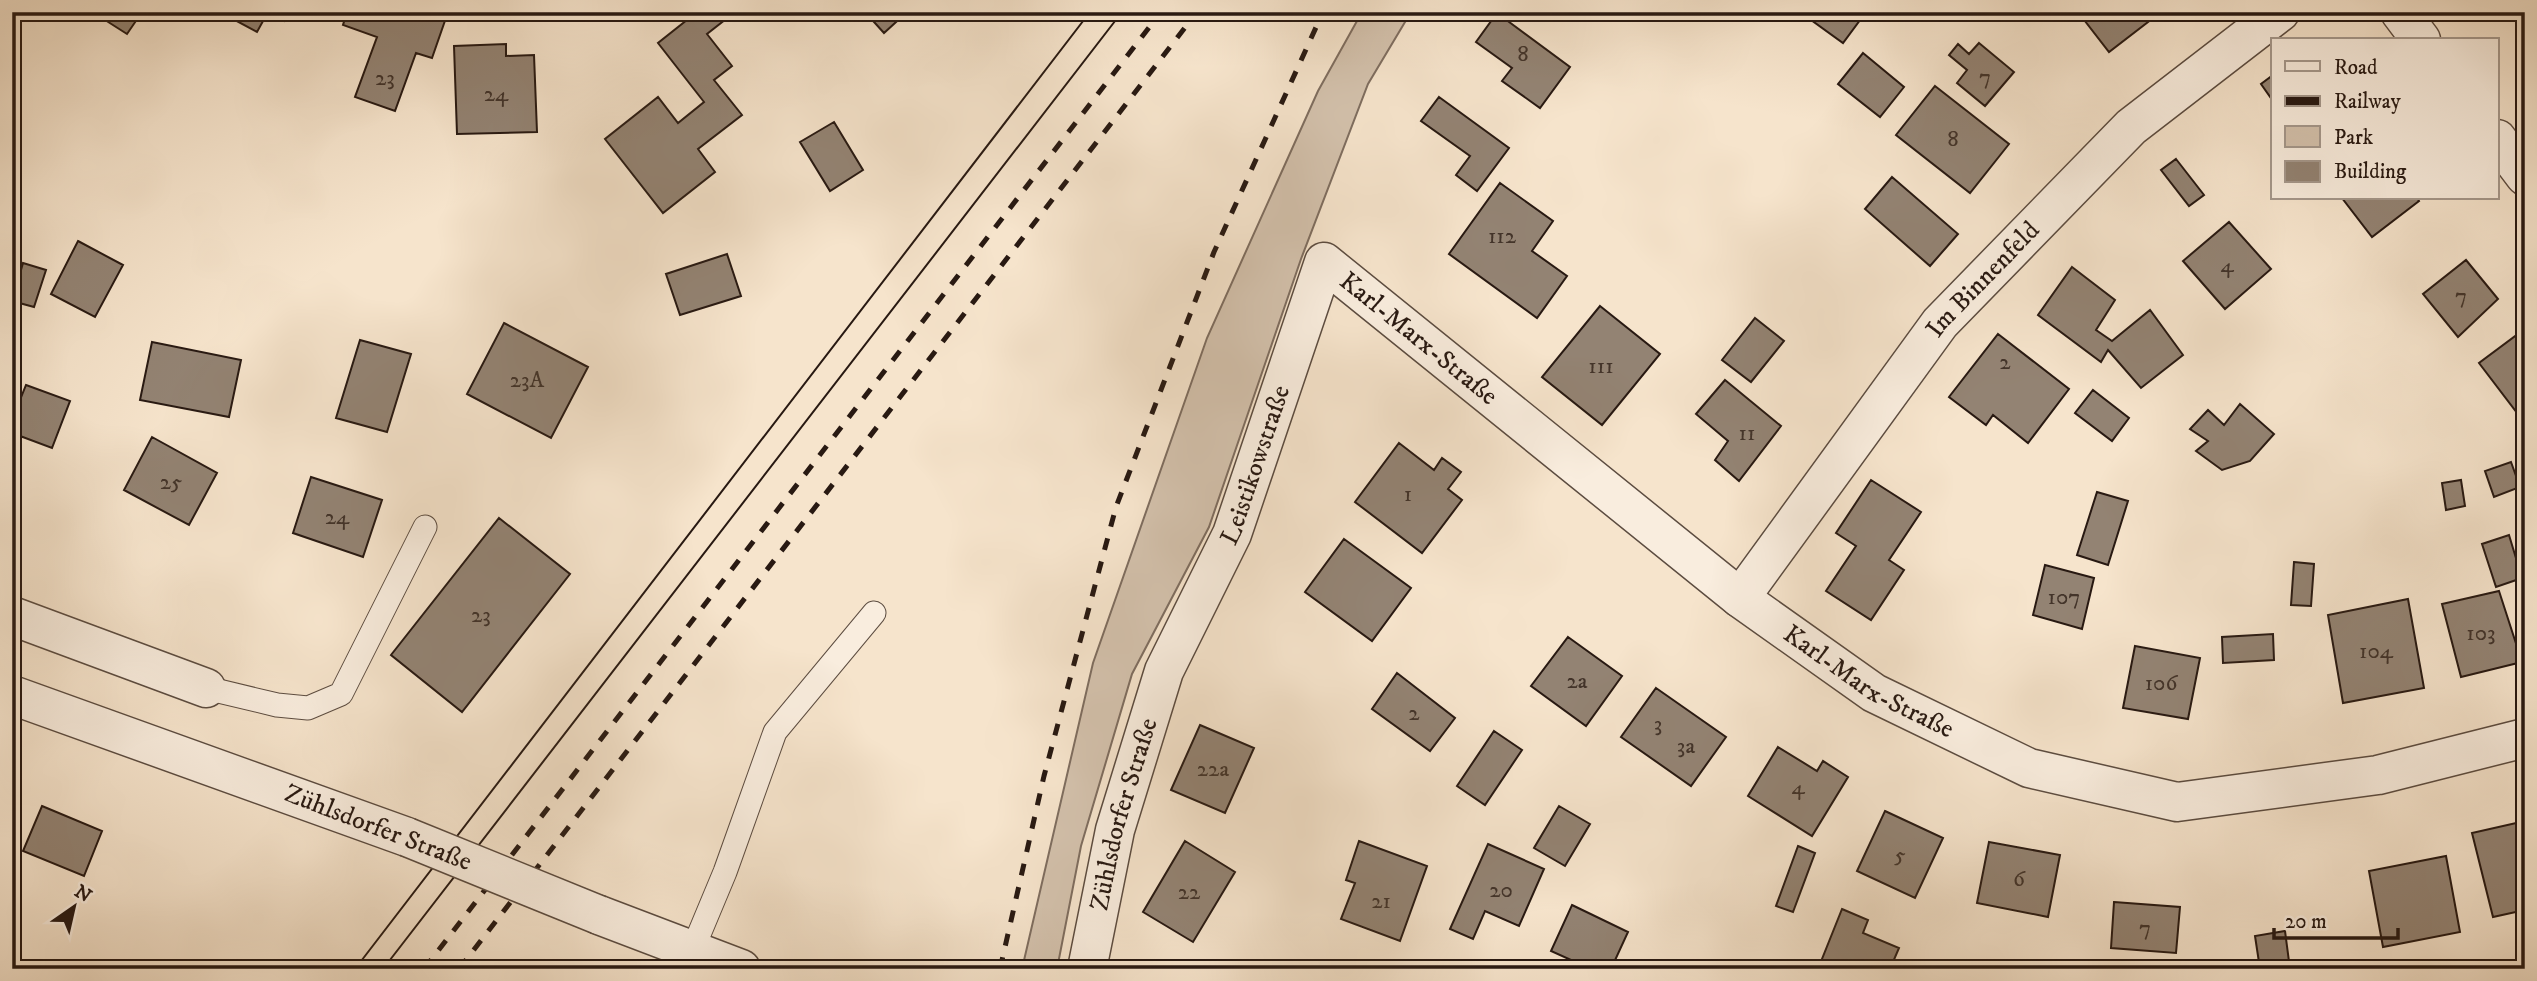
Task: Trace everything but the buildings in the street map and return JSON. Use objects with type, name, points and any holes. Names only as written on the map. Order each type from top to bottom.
[{"type":"street","name":"Im Binnenfeld","points":[[1740,598],[1940,323],[2131,127],[2280,12]]},
{"type":"street","points":[[2400,12],[2420,38]]},
{"type":"street","points":[[2498,140],[2525,176]]},
{"type":"street","name":"Karl-Marx-Straße","points":[[1324,262],[1740,598],[1874,693],[2029,768],[2177,802],[2378,775],[2525,738]]},
{"type":"street","name":"Leistikowstraße","points":[[1167,662],[1232,534],[1324,262]]},
{"type":"street","points":[[12,616],[206,688]]},
{"type":"street","name":"Zühlsdorfer Straße","points":[[1087,969],[1115,830],[1167,662]]},
{"type":"street","name":"Zühlsdorfer Straße","points":[[12,695],[407,837],[741,969]]},
{"type":"lane","points":[[206,688],[277,705],[308,708],[341,694],[425,527]]},
{"type":"lane","points":[[692,951],[725,872],[775,732],[874,613]]},
{"type":"green space","points":[[1362,12],[1411,12],[1368,84],[1301,259],[1209,527],[1132,674],[1081,846],[1057,969],[1022,969],[1093,663],[1207,338],[1318,91]]},
{"type":"tram line","points":[[355,969],[1090,12]]},
{"type":"tram line","points":[[383,969],[1122,12]]},
{"type":"railway","points":[[424,969],[1161,12]]},
{"type":"railway","points":[[459,969],[1197,12]]},
{"type":"railway","points":[[1000,969],[1044,776],[1116,507],[1214,252],[1323,12]]}]
